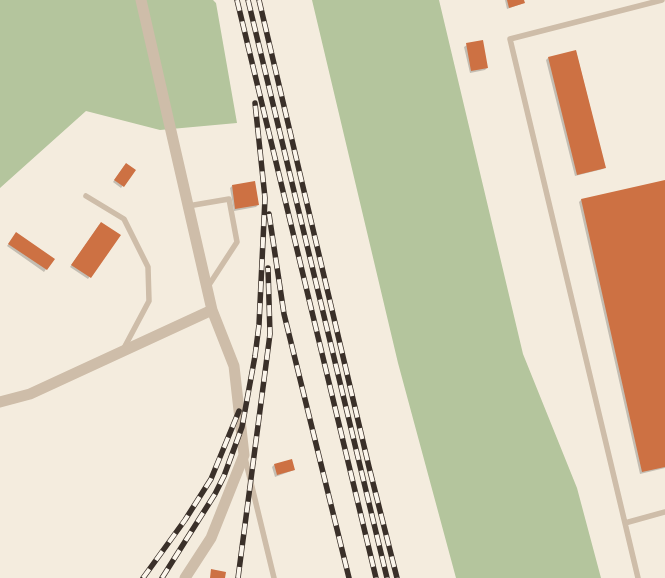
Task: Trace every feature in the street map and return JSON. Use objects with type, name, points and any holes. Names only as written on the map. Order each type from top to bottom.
[{"type":"street","points":[[141,0],[212,310],[234,366],[244,456],[211,538],[186,578]]},
{"type":"street","points":[[0,402],[30,394],[212,310]]},
{"type":"lane","points":[[638,578],[510,39],[662,0]]},
{"type":"lane","points":[[86,196],[124,219],[148,267],[149,301],[123,350]]},
{"type":"lane","points":[[188,206],[229,199],[237,242],[207,289]]},
{"type":"lane","points":[[244,456],[274,578]]},
{"type":"lane","points":[[625,523],[665,512]]},
{"type":"green space","points":[[0,0],[213,0],[216,3],[237,123],[160,130],[86,111],[0,188]]},
{"type":"green space","points":[[312,0],[439,0],[523,354],[577,488],[601,578],[456,578],[398,363]]},
{"type":"building","points":[[507,0],[524,0],[525,3],[509,8]]},
{"type":"building","points":[[483,40],[488,68],[471,71],[466,43]]},
{"type":"building","points":[[576,50],[606,168],[577,175],[548,57]]},
{"type":"building","points":[[126,163],[136,170],[124,187],[114,180]]},
{"type":"building","points":[[665,180],[665,467],[642,472],[581,199]]},
{"type":"building","points":[[255,181],[259,205],[235,209],[232,185]]},
{"type":"building","points":[[101,222],[121,235],[91,278],[71,265]]},
{"type":"building","points":[[16,232],[55,259],[47,270],[8,244]]},
{"type":"building","points":[[292,459],[295,470],[277,475],[274,464]]},
{"type":"building","points":[[211,569],[226,572],[225,578],[210,578]]},
{"type":"railway","points":[[237,0],[376,578]]},
{"type":"railway","points":[[248,0],[387,578]]},
{"type":"railway","points":[[259,0],[397,578]]},
{"type":"railway","points":[[162,578],[215,494],[224,476],[242,427],[259,325],[265,198],[255,103]]},
{"type":"railway","points":[[269,214],[284,314],[349,578]]},
{"type":"railway","points":[[238,578],[270,334],[268,268]]},
{"type":"railway","points":[[143,578],[185,520],[211,479],[239,411]]}]
